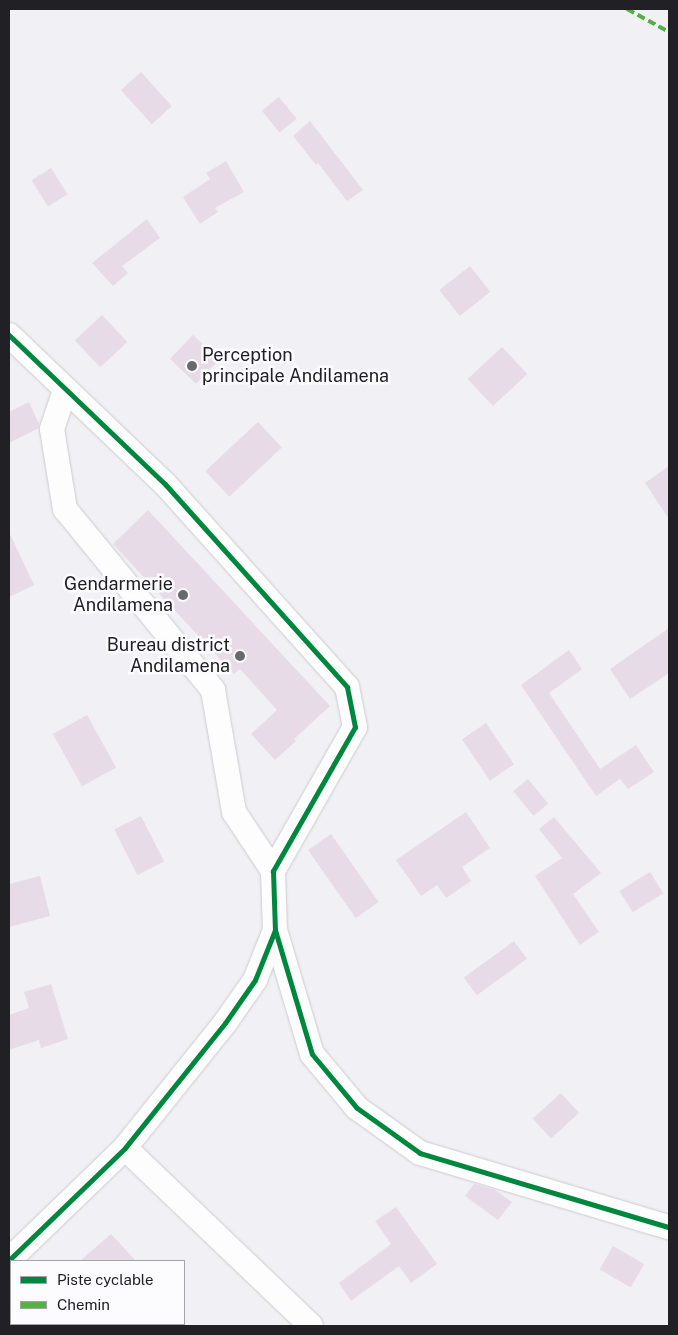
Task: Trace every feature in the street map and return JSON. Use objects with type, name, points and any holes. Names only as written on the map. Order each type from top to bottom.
[{"type":"street","points":[[9,335],[164,484],[347,687],[355,727],[273,871],[274,930],[312,1054],[357,1108],[420,1154],[669,1227]]},
{"type":"street","points":[[65,390],[52,429],[65,509],[213,690],[234,812],[273,871]]},
{"type":"street","points":[[9,1260],[125,1148],[225,1023],[254,980],[274,930]]},
{"type":"street","points":[[125,1148],[311,1326]]},
{"type":"building","points":[[141,72],[172,106],[152,124],[121,90]]},
{"type":"building","points":[[279,97],[297,119],[280,133],[262,111]]},
{"type":"building","points":[[310,121],[363,190],[347,201],[318,163],[316,165],[293,136]]},
{"type":"building","points":[[226,161],[244,192],[215,208],[218,212],[200,224],[183,197],[210,179],[206,173]]},
{"type":"building","points":[[51,168],[67,194],[48,206],[31,180]]},
{"type":"building","points":[[147,219],[160,238],[122,266],[128,273],[113,286],[92,263]]},
{"type":"building","points":[[470,266],[490,292],[460,316],[439,290]]},
{"type":"building","points":[[102,315],[127,342],[100,367],[75,340]]},
{"type":"building","points":[[193,335],[219,360],[196,384],[170,359]]},
{"type":"building","points":[[502,347],[527,374],[493,406],[468,379]]},
{"type":"building","points":[[29,402],[39,428],[9,443],[9,412]]},
{"type":"building","points":[[258,422],[282,448],[229,497],[205,471]]},
{"type":"building","points":[[669,466],[669,519],[645,483]]},
{"type":"building","points":[[148,510],[330,706],[294,739],[296,741],[275,760],[251,734],[277,710],[240,669],[234,674],[113,544]]},
{"type":"building","points":[[9,532],[34,585],[9,597]]},
{"type":"building","points":[[669,628],[669,673],[630,699],[610,669]]},
{"type":"building","points":[[569,650],[582,669],[549,693],[600,769],[636,745],[654,772],[628,789],[620,779],[596,796],[521,685]]},
{"type":"building","points":[[87,715],[116,767],[82,786],[53,734]]},
{"type":"building","points":[[486,723],[514,764],[490,781],[462,739]]},
{"type":"building","points":[[528,779],[548,804],[533,816],[513,791]]},
{"type":"building","points":[[466,812],[490,848],[462,867],[471,881],[446,898],[437,885],[421,896],[396,860]]},
{"type":"building","points":[[141,816],[164,861],[137,875],[114,830]]},
{"type":"building","points":[[554,817],[601,873],[573,894],[599,932],[580,945],[535,876],[562,858],[539,829]]},
{"type":"building","points":[[331,834],[379,902],[356,918],[308,850]]},
{"type":"building","points":[[650,872],[663,893],[633,912],[619,891]]},
{"type":"building","points":[[40,876],[50,916],[9,927],[9,884]]},
{"type":"building","points":[[514,941],[527,959],[477,995],[464,977]]},
{"type":"building","points":[[51,984],[68,1039],[41,1048],[39,1040],[9,1050],[9,1015],[29,1008],[24,992]]},
{"type":"building","points":[[561,1093],[579,1113],[551,1138],[533,1118]]},
{"type":"building","points":[[474,1184],[495,1190],[512,1202],[498,1220],[465,1196]]},
{"type":"building","points":[[396,1207],[437,1264],[411,1283],[399,1266],[351,1301],[339,1283],[391,1244],[375,1221]]},
{"type":"building","points":[[111,1234],[135,1260],[81,1260]]},
{"type":"building","points":[[613,1246],[644,1264],[631,1287],[600,1269]]},
{"type":"marked path","points":[[627,9],[669,32]]},
{"type":"cycle path","points":[[9,335],[165,484],[347,687],[355,727],[273,871],[275,930],[255,980],[225,1023],[125,1148],[9,1260]]},
{"type":"cycle path","points":[[275,930],[312,1054],[357,1108],[420,1153],[669,1227]]},
{"type":"place","name":"Perception principale Andilamena","points":[[192,366]]},
{"type":"place","name":"Gendarmerie Andilamena","points":[[183,595]]},
{"type":"place","name":"Bureau district Andilamena","points":[[240,656]]}]
